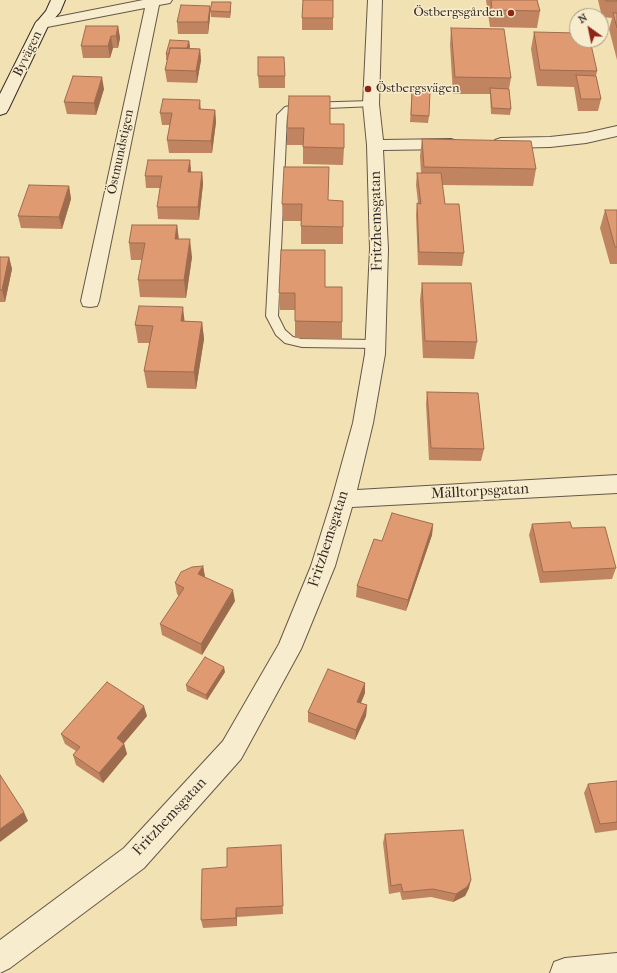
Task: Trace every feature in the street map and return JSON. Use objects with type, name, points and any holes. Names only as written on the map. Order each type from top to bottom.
[{"type":"street","name":"Byvägen","points":[[0,110],[42,24],[53,12],[58,0]]},
{"type":"street","name":"Fritzhemsgatan","points":[[0,958],[134,858],[232,750],[289,649],[323,566],[363,424],[375,354],[379,249],[375,145],[371,104],[374,0]]},
{"type":"street","points":[[42,24],[159,1]]},
{"type":"street","name":"Östmundstigen","points":[[90,301],[159,1]]},
{"type":"street","points":[[485,144],[550,142],[586,138],[617,131]]},
{"type":"street","points":[[375,145],[463,144]]},
{"type":"street","name":"Mälltorpsgatan","points":[[343,499],[617,484]]},
{"type":"street","points":[[565,973],[617,968]]},
{"type":"lane","points":[[371,104],[304,106],[288,109],[282,115],[272,316],[280,332],[289,340],[302,343],[375,344]]},
{"type":"building","points":[[303,0],[333,0],[333,18],[302,18]]},
{"type":"building","points":[[491,0],[537,0],[540,11],[492,10]]},
{"type":"building","points":[[617,0],[617,1],[606,1]]},
{"type":"building","points":[[212,2],[231,2],[230,12],[210,11]]},
{"type":"building","points":[[181,5],[210,6],[208,22],[177,22]]},
{"type":"building","points":[[613,13],[617,13],[617,28]]},
{"type":"building","points":[[86,26],[118,26],[116,36],[111,36],[108,46],[81,46]]},
{"type":"building","points":[[451,28],[504,29],[511,78],[455,77]]},
{"type":"building","points":[[534,32],[569,33],[569,48],[592,48],[597,71],[540,70]]},
{"type":"building","points":[[170,40],[189,41],[187,48],[170,48],[169,54],[166,54]]},
{"type":"building","points":[[170,48],[200,49],[196,71],[165,70]]},
{"type":"building","points":[[258,57],[284,57],[285,76],[258,76]]},
{"type":"building","points":[[576,75],[596,76],[601,99],[581,99]]},
{"type":"building","points":[[73,76],[102,77],[94,103],[64,102]]},
{"type":"building","points":[[490,88],[509,89],[511,109],[492,108]]},
{"type":"building","points":[[412,90],[430,91],[429,116],[411,115]]},
{"type":"building","points":[[289,96],[330,96],[330,124],[344,124],[344,148],[303,147],[304,128],[287,128]]},
{"type":"building","points":[[163,99],[200,100],[199,109],[215,110],[211,141],[167,140],[172,113],[160,113]]},
{"type":"building","points":[[422,139],[531,141],[536,169],[424,167]]},
{"type":"building","points":[[148,160],[190,160],[188,172],[202,172],[198,207],[157,207],[162,176],[145,176]]},
{"type":"building","points":[[284,167],[329,167],[328,200],[343,201],[343,227],[301,226],[302,204],[282,204]]},
{"type":"building","points":[[417,173],[441,173],[445,204],[459,204],[464,253],[419,252],[417,203],[421,204]]},
{"type":"building","points":[[29,185],[69,186],[59,217],[18,216]]},
{"type":"building","points":[[605,210],[617,210],[617,247],[615,247]]},
{"type":"building","points":[[132,225],[177,225],[175,239],[190,239],[184,280],[138,280],[145,243],[129,243]]},
{"type":"building","points":[[281,250],[325,250],[325,287],[342,287],[342,322],[295,321],[295,293],[279,293]]},
{"type":"building","points":[[0,257],[9,257],[2,290],[0,290]]},
{"type":"building","points":[[422,283],[471,283],[477,342],[425,341]]},
{"type":"building","points":[[139,306],[183,307],[181,321],[202,322],[194,372],[144,371],[153,326],[135,325]]},
{"type":"building","points":[[427,392],[478,393],[484,449],[431,448]]},
{"type":"building","points":[[392,513],[433,524],[408,600],[357,586],[374,539],[382,541]]},
{"type":"building","points":[[570,522],[572,528],[605,527],[616,568],[543,572],[532,524]]},
{"type":"building","points":[[203,566],[198,574],[233,590],[201,644],[160,624],[184,588],[175,583],[181,572],[192,567]]},
{"type":"building","points":[[205,657],[224,667],[206,695],[186,685]]},
{"type":"building","points":[[328,669],[365,683],[357,702],[367,705],[356,730],[308,712]]},
{"type":"building","points":[[107,682],[144,706],[117,738],[124,744],[99,773],[73,755],[80,747],[61,734]]},
{"type":"building","points":[[0,775],[24,812],[0,829]]},
{"type":"building","points":[[617,781],[617,822],[600,824],[588,784]]},
{"type":"building","points":[[463,830],[471,880],[467,887],[456,894],[433,889],[403,892],[401,884],[391,886],[385,834]]},
{"type":"building","points":[[281,845],[283,906],[236,908],[236,918],[201,920],[202,869],[227,867],[227,848]]},
{"type":"place","name":"Östbergsgården","points":[[511,13]]},
{"type":"place","name":"Östbergsvägen","points":[[368,89]]}]
